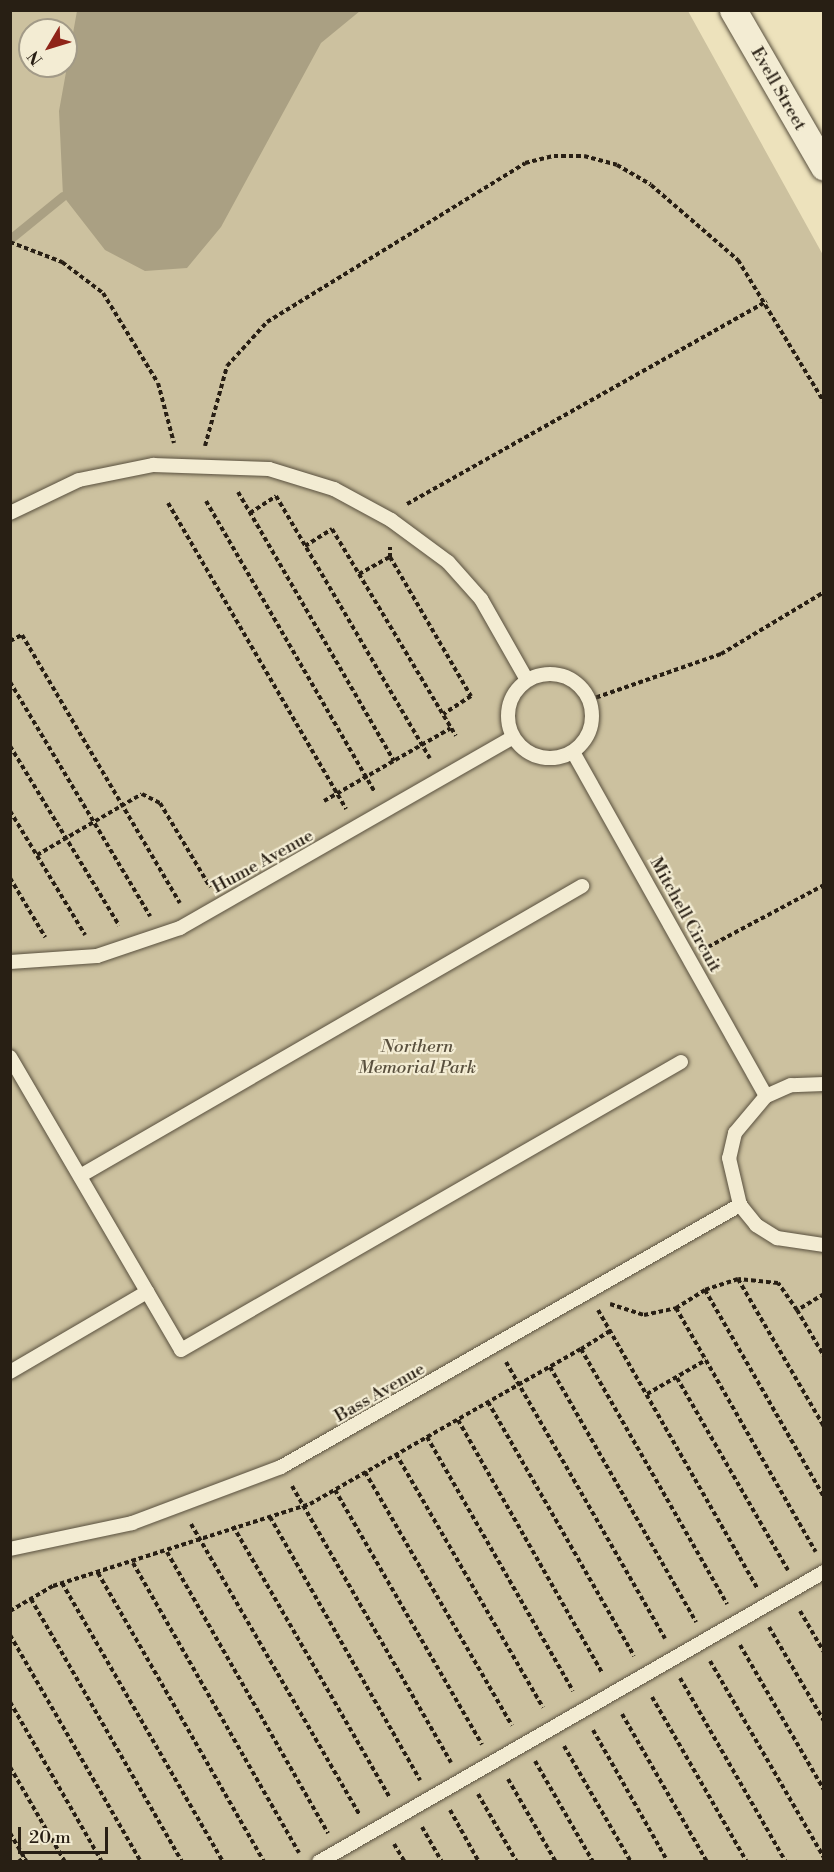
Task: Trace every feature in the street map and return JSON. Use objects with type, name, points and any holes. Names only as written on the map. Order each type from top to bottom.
[{"type":"street","name":"Evell Street","points":[[733,10],[824,166]]},
{"type":"lane","points":[[10,513],[79,480],[177,465],[269,469],[334,489],[391,520],[448,562],[482,600],[527,680]]},
{"type":"lane","points":[[555,674],[569,679],[589,700],[590,729],[573,752],[547,759],[534,756],[512,738],[510,700],[527,680],[555,674]]},
{"type":"lane","name":"Hume Avenue","points":[[10,962],[97,956],[132,947],[191,922],[386,813],[512,738]]},
{"type":"lane","name":"Mitchell Circuit","points":[[573,752],[766,1096]]},
{"type":"lane","points":[[80,1176],[582,886]]},
{"type":"lane","points":[[10,1057],[181,1350],[681,1062]]},
{"type":"lane","points":[[824,1084],[791,1085],[766,1096],[735,1133],[729,1158],[740,1205],[777,1238],[824,1245]]},
{"type":"lane","name":"Bass Avenue","points":[[10,1549],[180,1507],[281,1467],[497,1346],[740,1205]]},
{"type":"lane","points":[[10,1372],[147,1292]]},
{"type":"lane","points":[[319,1862],[611,1691],[824,1572]]},
{"type":"path","points":[[201,465],[218,390],[227,366],[250,337],[289,306],[525,163],[584,156],[617,165],[651,185],[738,260],[766,301],[824,402]]},
{"type":"path","points":[[10,242],[25,246],[85,275],[103,293],[158,382],[177,465]]},
{"type":"path","points":[[443,714],[471,696],[390,556],[391,520],[410,501],[766,301]]},
{"type":"path","points":[[238,492],[394,761]]},
{"type":"path","points":[[250,513],[276,496],[430,758]]},
{"type":"path","points":[[206,501],[386,813]]},
{"type":"path","points":[[168,503],[358,829]]},
{"type":"path","points":[[305,546],[332,529],[456,736]]},
{"type":"path","points":[[359,574],[390,556]]},
{"type":"path","points":[[589,700],[721,654],[824,592]]},
{"type":"path","points":[[10,641],[22,635],[191,922]]},
{"type":"path","points":[[10,682],[161,935]]},
{"type":"path","points":[[324,801],[452,728]]},
{"type":"path","points":[[10,746],[132,947]]},
{"type":"path","points":[[37,855],[142,794],[160,803],[221,905]]},
{"type":"path","points":[[10,811],[97,956]]},
{"type":"path","points":[[10,878],[58,960]]},
{"type":"path","points":[[688,957],[824,885]]},
{"type":"path","points":[[588,1292],[644,1315],[676,1308],[705,1290],[738,1279],[778,1283],[824,1356]]},
{"type":"path","points":[[738,1279],[824,1428]]},
{"type":"path","points":[[705,1290],[824,1497]]},
{"type":"path","points":[[588,1292],[647,1394],[824,1721]]},
{"type":"path","points":[[797,1310],[824,1294]]},
{"type":"path","points":[[676,1308],[818,1555]]},
{"type":"path","points":[[10,1611],[62,1583],[133,1563],[233,1526],[303,1506],[458,1420],[610,1331]]},
{"type":"path","points":[[497,1346],[786,1862]]},
{"type":"path","points":[[581,1349],[824,1790]]},
{"type":"path","points":[[647,1394],[706,1360]]},
{"type":"path","points":[[550,1367],[824,1858]]},
{"type":"path","points":[[676,1378],[793,1589],[824,1652]]},
{"type":"path","points":[[488,1402],[747,1862]]},
{"type":"path","points":[[458,1420],[707,1862]]},
{"type":"path","points":[[427,1437],[668,1862]]},
{"type":"path","points":[[396,1454],[631,1862]]},
{"type":"path","points":[[281,1467],[464,1777],[517,1862]]},
{"type":"path","points":[[365,1472],[593,1862]]},
{"type":"path","points":[[335,1490],[556,1862]]},
{"type":"path","points":[[180,1507],[369,1832]]},
{"type":"path","points":[[270,1517],[434,1794],[480,1862]]},
{"type":"path","points":[[233,1526],[405,1811],[442,1862]]},
{"type":"path","points":[[167,1552],[338,1850]]},
{"type":"path","points":[[133,1563],[304,1862]]},
{"type":"path","points":[[98,1573],[264,1862]]},
{"type":"path","points":[[62,1583],[223,1862]]},
{"type":"path","points":[[30,1599],[182,1862]]},
{"type":"path","points":[[10,1635],[141,1862]]},
{"type":"path","points":[[10,1702],[102,1862]]},
{"type":"path","points":[[10,1767],[65,1862]]},
{"type":"path","points":[[10,1833],[26,1859],[18,1862]]},
{"type":"green space","name":"Northern Memorial Park","points":[[11,11],[688,11],[823,255],[823,1861],[11,1862]]},
{"type":"shaded area","points":[[77,10],[360,11],[321,43],[221,227],[187,268],[145,271],[105,250],[63,196],[59,111],[65,78],[78,78],[78,18],[76,18]]},
{"type":"waterway","points":[[10,239],[63,196]]}]
